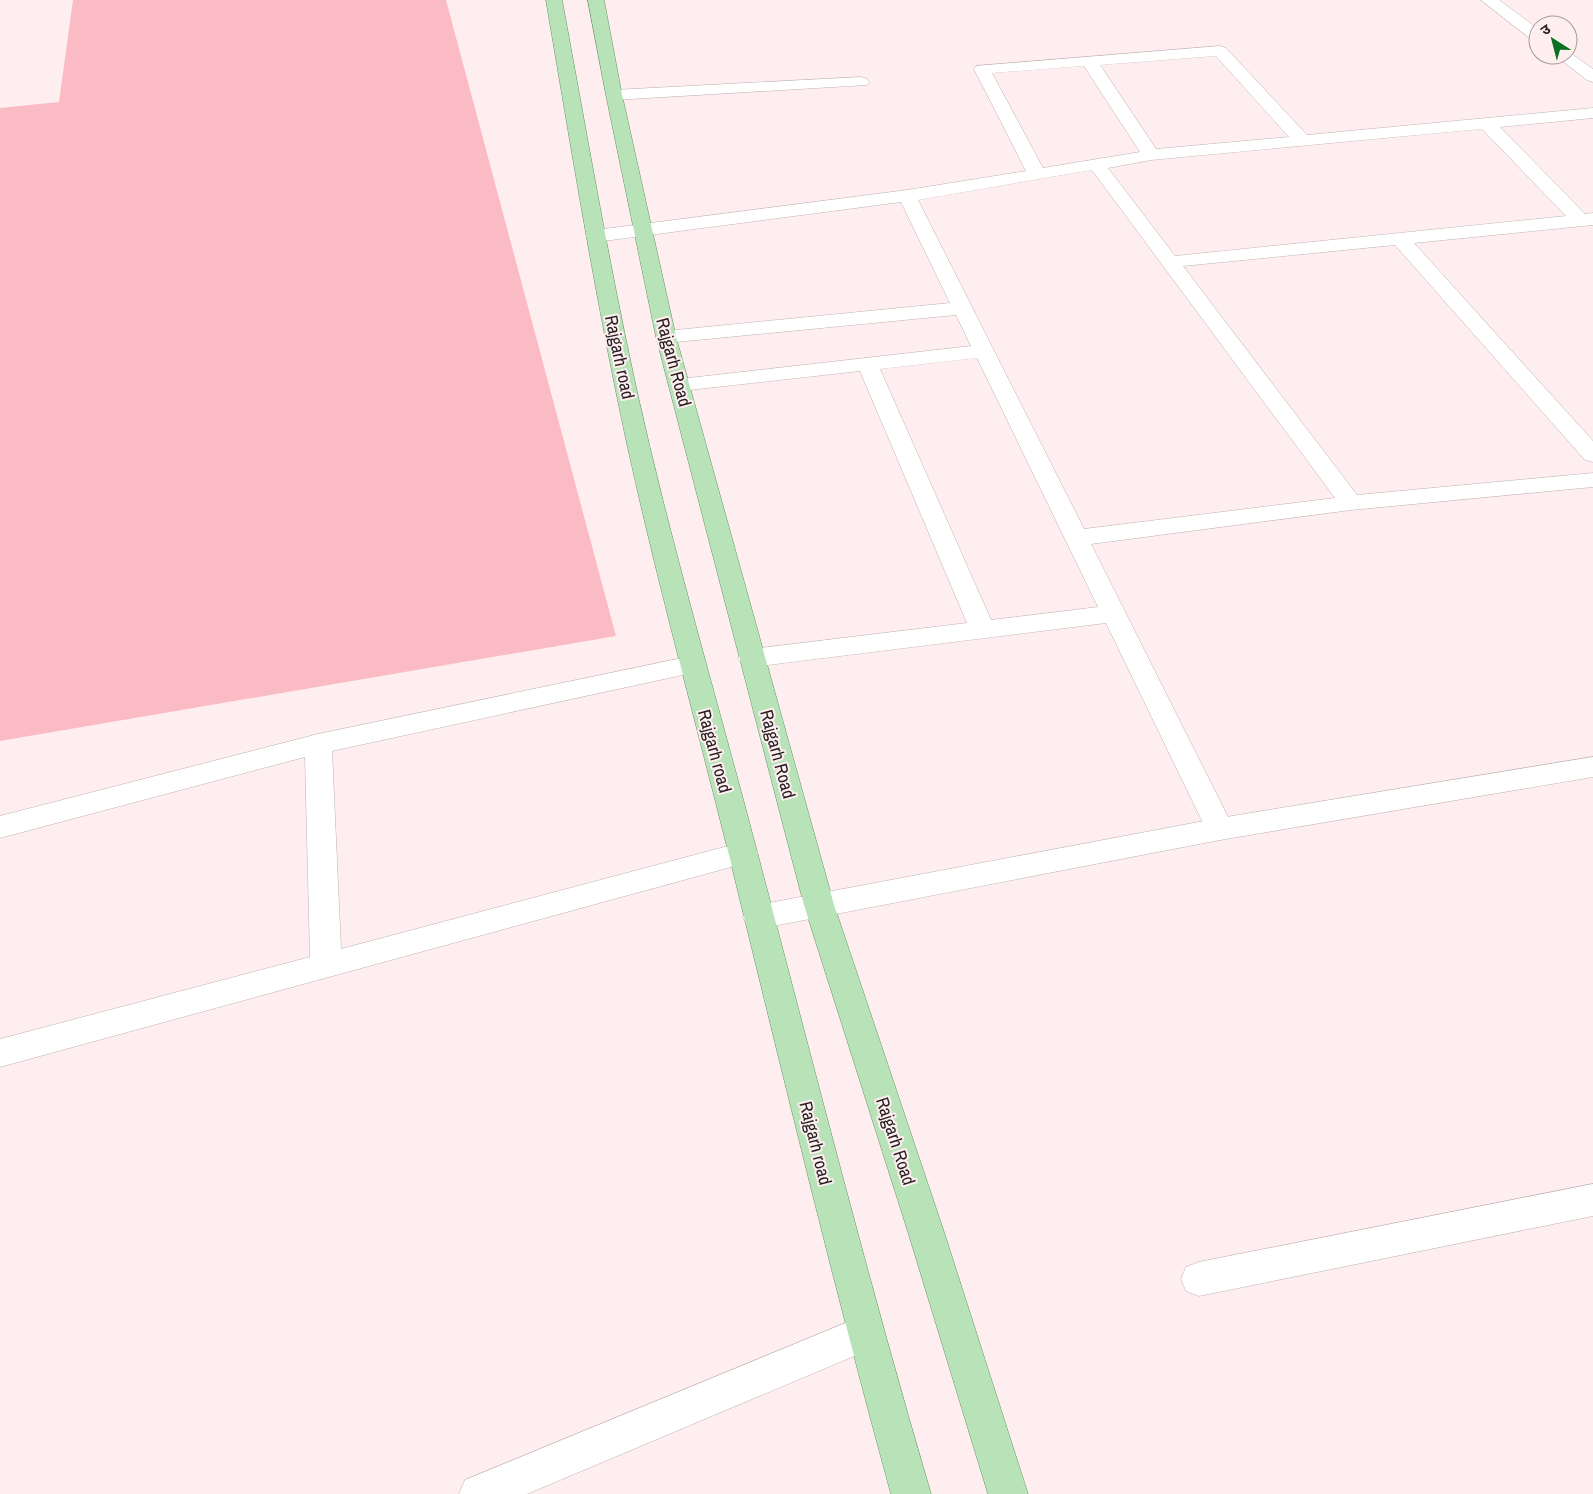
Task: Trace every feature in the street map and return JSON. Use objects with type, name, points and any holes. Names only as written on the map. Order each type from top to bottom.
[{"type":"main road","name":"Rajgarh road","points":[[554,0],[596,236],[626,390],[692,665],[743,853],[865,1333],[910,1494]]},
{"type":"main road","name":"Rajgarh Road","points":[[596,0],[614,95],[666,337],[819,905],[923,1223],[1008,1494]]},
{"type":"street","points":[[1489,0],[1528,29]]},
{"type":"street","points":[[1037,174],[982,69],[1220,50],[1302,140]]},
{"type":"street","points":[[1089,61],[1150,155]]},
{"type":"street","points":[[1576,65],[1593,78]]},
{"type":"street","points":[[614,95],[861,82]]},
{"type":"street","points":[[596,236],[907,196],[1150,155],[1593,113]]},
{"type":"street","points":[[1487,124],[1586,220]]},
{"type":"street","points":[[1096,164],[1351,503]]},
{"type":"street","points":[[907,196],[1220,829]]},
{"type":"street","points":[[1170,262],[1586,220]]},
{"type":"street","points":[[1400,239],[1593,455]]},
{"type":"street","points":[[666,337],[962,308]]},
{"type":"street","points":[[680,385],[984,351]]},
{"type":"street","points":[[867,364],[982,629]]},
{"type":"street","points":[[1076,538],[1351,503],[1593,480]]},
{"type":"street","points":[[752,658],[1113,614]]},
{"type":"street","points":[[0,827],[318,744],[692,665]]},
{"type":"street","points":[[318,744],[326,964]]},
{"type":"street","points":[[758,917],[1220,829],[1593,767]]},
{"type":"street","points":[[0,1053],[743,853]]},
{"type":"street","points":[[1199,1279],[1593,1200]]},
{"type":"street","points":[[479,1494],[865,1333]]},
{"type":"shaded area","points":[[73,0],[446,0],[616,636],[0,741],[0,108],[59,102]]}]
